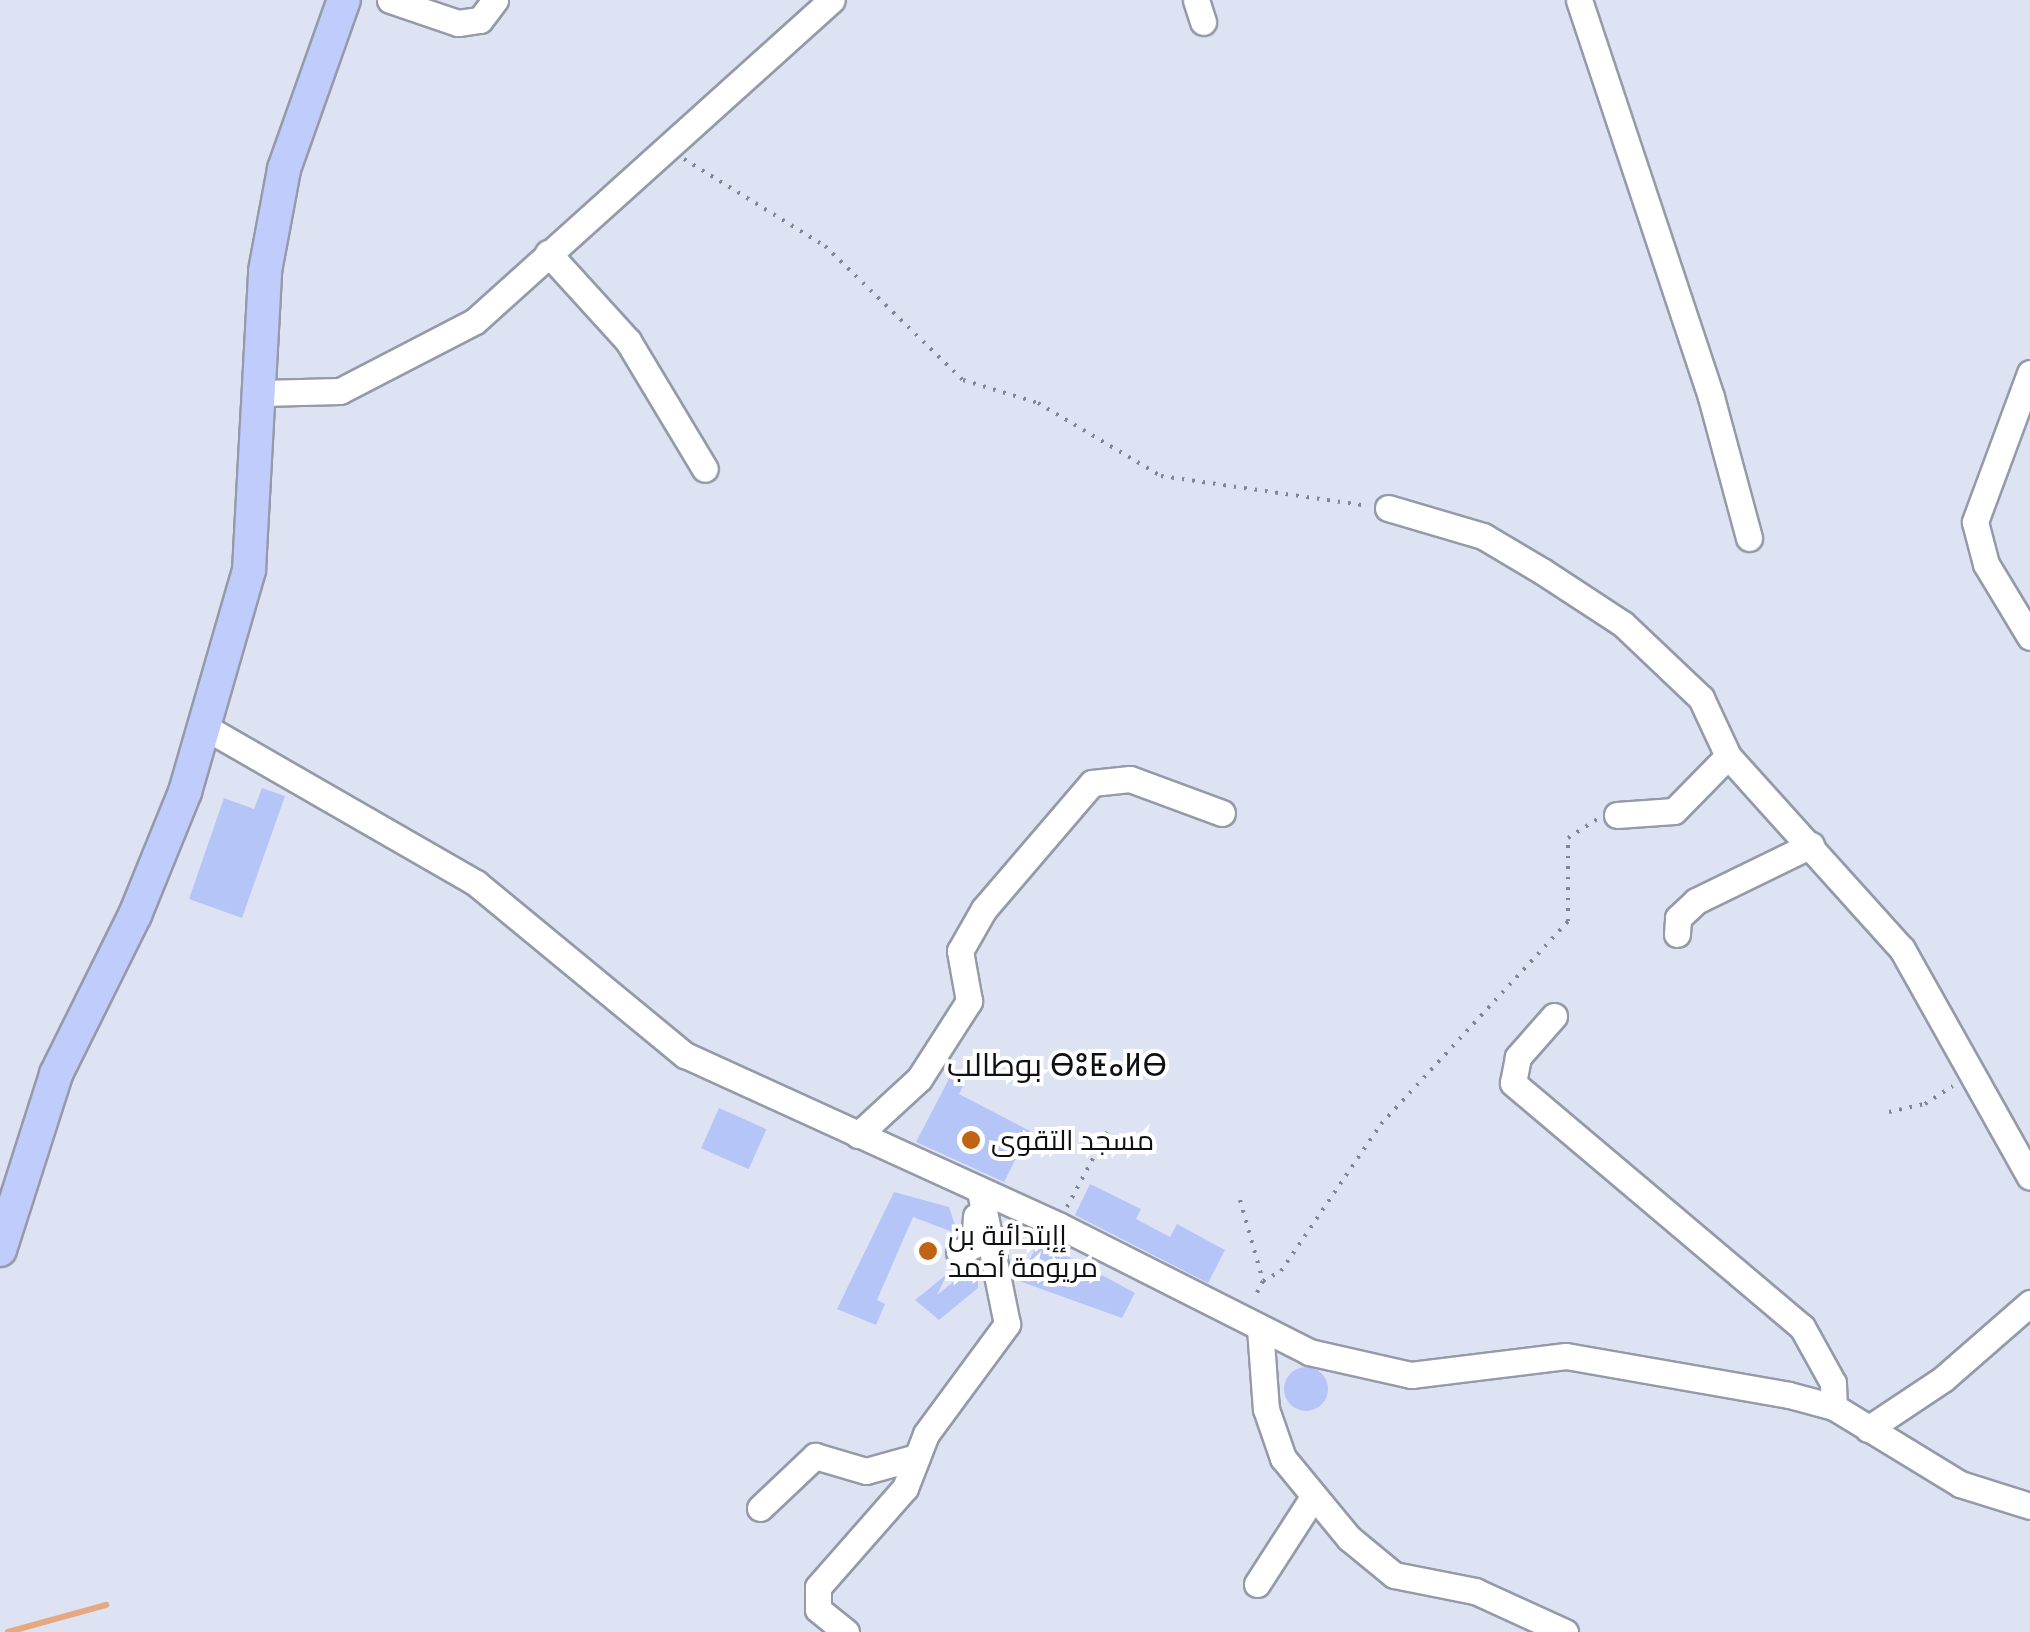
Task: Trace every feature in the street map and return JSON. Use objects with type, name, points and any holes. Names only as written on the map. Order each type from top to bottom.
[{"type":"main road","points":[[0,1250],[56,1074],[135,916],[203,726],[249,570],[266,272],[284,168],[344,0]]},
{"type":"street","points":[[390,0],[458,23],[480,20],[495,0]]},
{"type":"street","points":[[261,393],[326,395],[353,386],[475,321],[832,0]]},
{"type":"street","points":[[1579,0],[1711,397],[1749,538]]},
{"type":"street","points":[[548,252],[628,341],[706,469]]},
{"type":"street","points":[[2030,373],[1975,522],[1986,564],[2030,638]]},
{"type":"street","points":[[1388,508],[1483,536],[1598,605],[1701,698],[1728,756],[1902,950],[1969,1075],[2030,1177]]},
{"type":"street","points":[[203,726],[476,883],[685,1055],[981,1197],[1058,1225],[1309,1352],[1411,1376],[1566,1356],[1834,1407],[1960,1484],[2030,1506]]},
{"type":"street","points":[[1618,815],[1674,811],[1728,756]]},
{"type":"street","points":[[858,1136],[919,1079],[969,1001],[960,951],[984,909],[1092,784],[1130,779],[1222,813]]},
{"type":"street","points":[[1677,934],[1678,918],[1696,901],[1810,844]]},
{"type":"street","points":[[1554,1016],[1518,1057],[1513,1083],[1802,1327],[1832,1383],[1834,1407]]},
{"type":"street","points":[[959,1252],[974,1245],[981,1197]]},
{"type":"street","points":[[846,1632],[818,1608],[818,1587],[905,1488],[916,1458],[1007,1324],[981,1197]]},
{"type":"street","points":[[1868,1429],[1942,1379],[2030,1303]]},
{"type":"street","points":[[1252,1324],[1266,1409],[1283,1458],[1313,1497],[1394,1575],[1475,1591],[1565,1632]]},
{"type":"street","points":[[760,1508],[815,1456],[866,1471],[916,1458]]},
{"type":"street","points":[[1257,1584],[1313,1497]]},
{"type":"path","points":[[668,148],[825,246],[963,380],[1038,404],[1162,476],[1388,508]]},
{"type":"path","points":[[1263,1281],[1281,1271],[1381,1124],[1568,922],[1568,838],[1586,821],[1618,815]]},
{"type":"path","points":[[1889,1112],[1925,1104],[1969,1075]]},
{"type":"path","points":[[1058,1225],[1107,1132]]},
{"type":"path","points":[[1240,1200],[1263,1281],[1252,1324]]},
{"type":"building","points":[[262,788],[285,796],[242,918],[189,899],[224,798],[254,809]]},
{"type":"building","name":"مسجد التقوى","points":[[950,1077],[964,1084],[959,1094],[1030,1131],[1004,1182],[916,1142]]},
{"type":"building","points":[[719,1108],[767,1129],[749,1169],[701,1148]]},
{"type":"building","points":[[1090,1184],[1141,1209],[1136,1219],[1170,1237],[1177,1224],[1225,1250],[1208,1283],[1075,1215]]},
{"type":"building","points":[[894,1192],[949,1207],[958,1234],[913,1217],[877,1300],[885,1304],[876,1325],[837,1309]]},
{"type":"building","points":[[1039,1241],[1135,1293],[1122,1318],[1019,1281]]},
{"type":"building","points":[[978,1262],[978,1288],[939,1320],[915,1300],[947,1274],[937,1295]]},
{"type":"building","points":[[1306,1367],[1321,1374],[1328,1389],[1321,1404],[1306,1411],[1291,1404],[1284,1389],[1291,1374]]},
{"type":"waterway","points":[[8,1632],[106,1605]]},
{"type":"place","name":"مسجد التقوى","points":[[971,1140]]},
{"type":"place","name":"إإبتدائية بن مريومة أحمد","points":[[928,1251]]},
{"type":"district","name":"بوطالب ⴱⵓⵟⴰⵍⴱ","points":[[1057,1064]]}]
